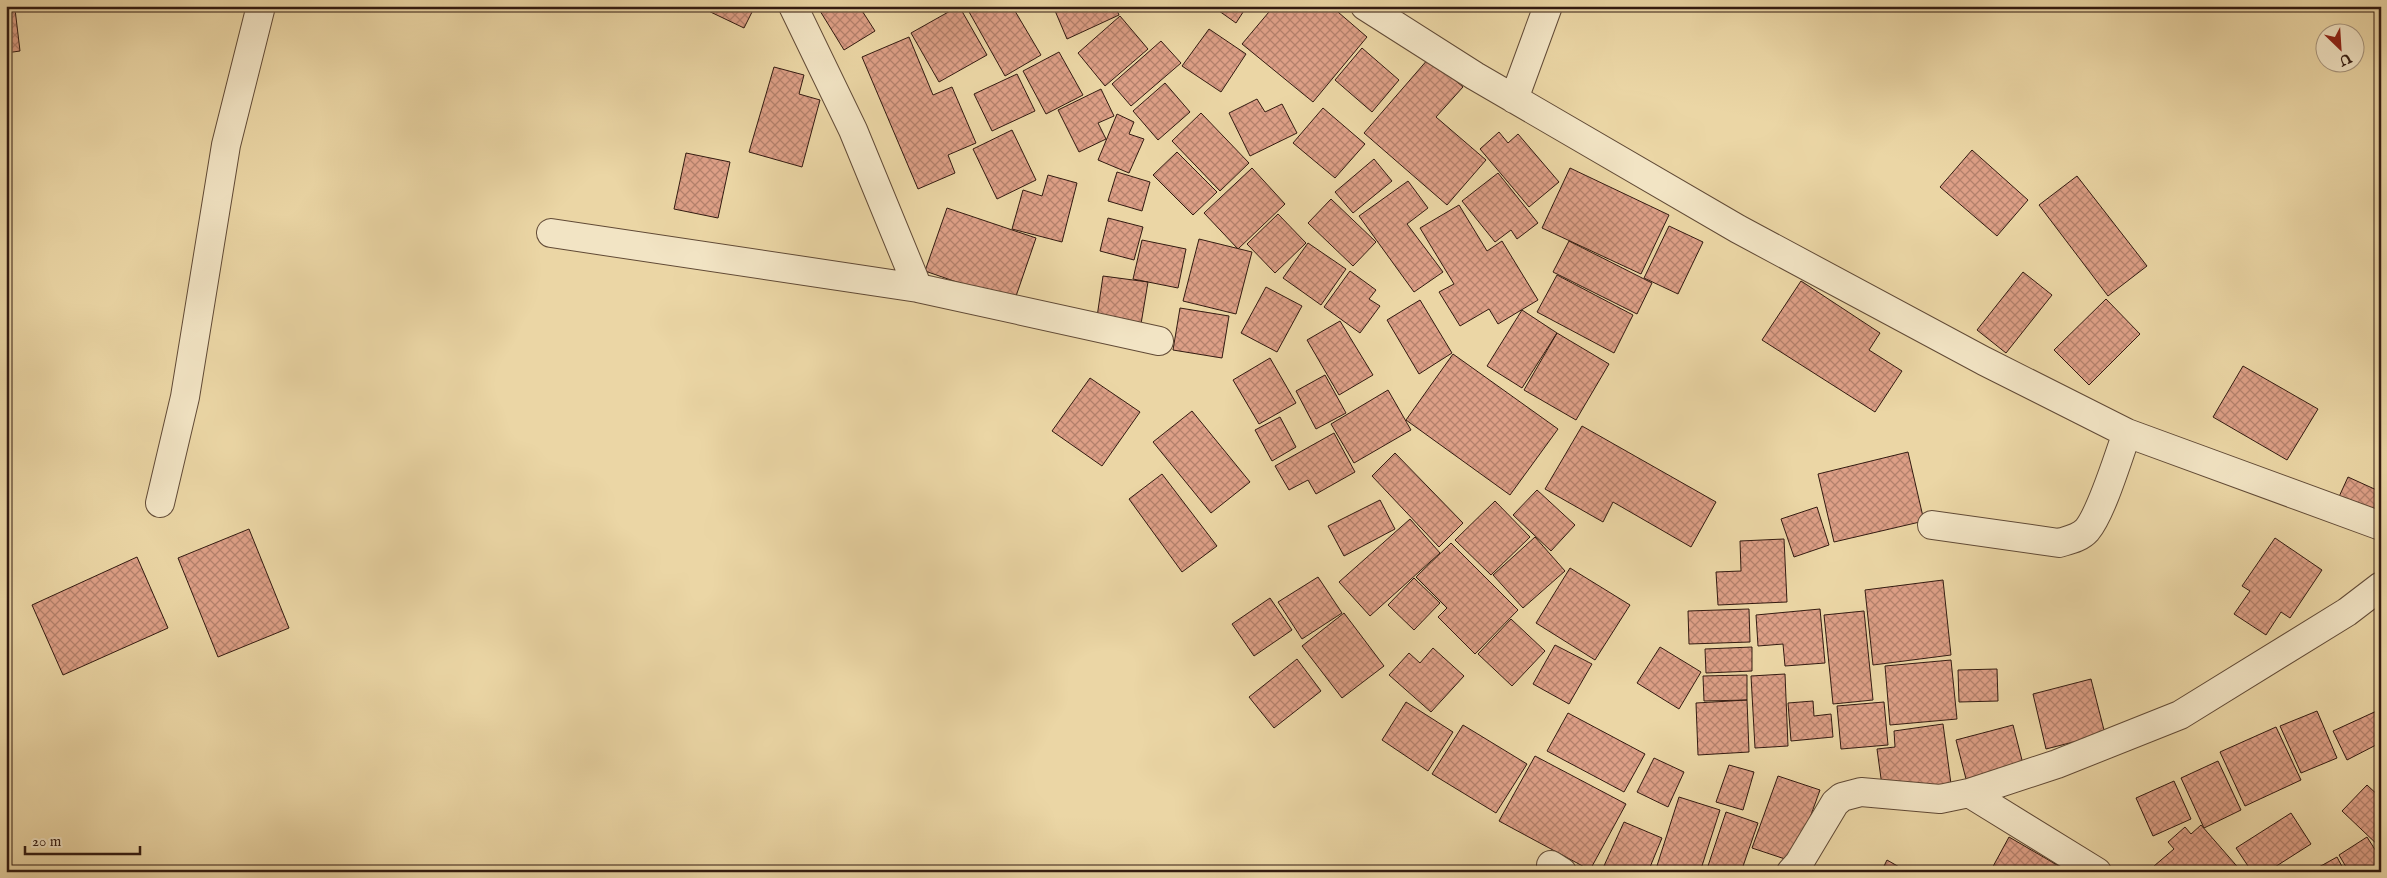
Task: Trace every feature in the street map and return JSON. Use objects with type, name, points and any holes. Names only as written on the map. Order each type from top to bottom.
[{"type":"street","points":[[160,504],[185,397],[226,145],[261,6]]},
{"type":"street","points":[[793,6],[853,130],[918,288]]},
{"type":"street","points":[[1365,6],[1514,99],[1738,229],[1984,361],[2127,433],[2381,526]]},
{"type":"street","points":[[1514,99],[1548,6]]},
{"type":"street","points":[[551,233],[918,288],[1159,341]]},
{"type":"street","points":[[1932,525],[2059,543],[2073,540],[2086,531],[2096,516],[2127,433]]},
{"type":"street","points":[[1791,872],[1799,863],[1835,803],[1842,797],[1861,792],[1940,799],[1969,793],[2057,764],[2180,715],[2347,612],[2381,586]]},
{"type":"street","points":[[1969,793],[2097,872]]},
{"type":"building","points":[[698,6],[755,6],[744,28]]},
{"type":"building","points":[[817,6],[859,6],[875,31],[844,50]]},
{"type":"building","points":[[959,6],[987,55],[939,82],[911,33]]},
{"type":"building","points":[[974,6],[1012,6],[1041,55],[1005,76],[968,10]]},
{"type":"building","points":[[1053,6],[1115,6],[1119,15],[1067,39]]},
{"type":"building","points":[[1212,6],[1247,6],[1236,23]]},
{"type":"building","points":[[1274,6],[1331,6],[1367,37],[1313,102],[1242,44]]},
{"type":"building","points":[[15,9],[20,51],[6,53],[6,10]]},
{"type":"building","points":[[1120,16],[1148,49],[1105,86],[1078,53]]},
{"type":"building","points":[[1209,29],[1246,54],[1221,92],[1182,66]]},
{"type":"building","points":[[909,37],[933,95],[952,87],[976,143],[948,155],[955,173],[918,189],[862,57]]},
{"type":"building","points":[[1161,41],[1181,63],[1131,106],[1112,84]]},
{"type":"building","points":[[1362,48],[1399,80],[1372,112],[1335,80]]},
{"type":"building","points":[[1059,52],[1083,95],[1046,114],[1023,71]]},
{"type":"building","points":[[1429,58],[1463,87],[1436,117],[1486,160],[1447,205],[1364,133]]},
{"type":"building","points":[[774,67],[804,75],[799,94],[820,100],[802,167],[749,152]]},
{"type":"building","points":[[1017,74],[1035,111],[992,131],[974,94]]},
{"type":"building","points":[[1165,83],[1190,112],[1158,140],[1133,111]]},
{"type":"building","points":[[1101,89],[1114,116],[1098,123],[1106,139],[1079,152],[1058,110]]},
{"type":"building","points":[[1257,99],[1265,112],[1282,104],[1297,133],[1250,156],[1229,113]]},
{"type":"building","points":[[1323,108],[1365,144],[1335,178],[1293,143]]},
{"type":"building","points":[[1201,113],[1249,163],[1220,191],[1172,141]]},
{"type":"building","points":[[1117,114],[1134,122],[1129,134],[1144,139],[1129,173],[1098,160]]},
{"type":"building","points":[[1012,130],[1036,180],[997,199],[973,149]]},
{"type":"building","points":[[1499,132],[1508,143],[1518,134],[1559,182],[1529,207],[1480,149]]},
{"type":"building","points":[[1972,150],[2028,200],[1997,236],[1940,187]]},
{"type":"building","points":[[1177,152],[1217,192],[1193,215],[1153,175]]},
{"type":"building","points":[[686,153],[730,162],[718,218],[674,209]]},
{"type":"building","points":[[1374,159],[1392,181],[1353,213],[1335,192]]},
{"type":"building","points":[[1252,168],[1285,204],[1238,249],[1204,213]]},
{"type":"building","points":[[1570,168],[1669,215],[1641,274],[1542,228]]},
{"type":"building","points":[[1117,172],[1150,182],[1142,211],[1108,201]]},
{"type":"building","points":[[1498,173],[1538,223],[1517,239],[1511,230],[1495,242],[1462,201]]},
{"type":"building","points":[[1048,175],[1077,183],[1062,242],[1012,229],[1023,190],[1042,196]]},
{"type":"building","points":[[2077,176],[2147,266],[2108,296],[2039,205]]},
{"type":"building","points":[[1408,181],[1428,208],[1407,224],[1443,272],[1414,292],[1359,216]]},
{"type":"building","points":[[1331,199],[1376,242],[1353,266],[1308,223]]},
{"type":"building","points":[[1459,205],[1487,251],[1502,241],[1538,300],[1498,324],[1489,309],[1460,326],[1439,292],[1454,284],[1420,228]]},
{"type":"building","points":[[947,208],[1036,238],[1014,302],[925,271]]},
{"type":"building","points":[[1278,214],[1306,243],[1275,273],[1247,244]]},
{"type":"building","points":[[1108,218],[1143,227],[1134,260],[1100,251]]},
{"type":"building","points":[[1669,226],[1703,242],[1678,294],[1644,278]]},
{"type":"building","points":[[1199,239],[1252,252],[1236,314],[1183,301]]},
{"type":"building","points":[[1142,240],[1186,249],[1178,288],[1133,279]]},
{"type":"building","points":[[1569,241],[1652,283],[1637,314],[1553,272]]},
{"type":"building","points":[[1308,243],[1346,269],[1321,305],[1283,278]]},
{"type":"building","points":[[1350,271],[1376,290],[1369,299],[1380,306],[1360,333],[1324,307]]},
{"type":"building","points":[[2023,272],[2052,295],[2006,353],[1977,330]]},
{"type":"building","points":[[1557,275],[1633,315],[1614,353],[1537,312]]},
{"type":"building","points":[[1103,276],[1148,282],[1141,324],[1097,317]]},
{"type":"building","points":[[1801,281],[1880,333],[1869,350],[1902,371],[1875,412],[1762,340]]},
{"type":"building","points":[[1266,287],[1302,306],[1277,352],[1241,333]]},
{"type":"building","points":[[2106,299],[2140,334],[2089,385],[2054,350]]},
{"type":"building","points":[[1420,300],[1452,353],[1419,374],[1387,320]]},
{"type":"building","points":[[1180,308],[1229,316],[1222,358],[1173,350]]},
{"type":"building","points":[[1522,310],[1557,333],[1522,388],[1487,366]]},
{"type":"building","points":[[1340,321],[1373,375],[1339,395],[1307,340]]},
{"type":"building","points":[[1557,333],[1609,364],[1576,420],[1524,390]]},
{"type":"building","points":[[1453,354],[1558,429],[1510,495],[1406,420]]},
{"type":"building","points":[[1270,358],[1296,403],[1259,424],[1233,380]]},
{"type":"building","points":[[2243,366],[2318,409],[2287,460],[2213,417]]},
{"type":"building","points":[[1325,375],[1346,413],[1316,429],[1296,391]]},
{"type":"building","points":[[1090,378],[1140,412],[1102,466],[1052,431]]},
{"type":"building","points":[[1388,390],[1411,430],[1354,463],[1331,424]]},
{"type":"building","points":[[1192,411],[1250,482],[1211,513],[1153,442]]},
{"type":"building","points":[[1280,417],[1296,447],[1272,461],[1255,430]]},
{"type":"building","points":[[1582,426],[1716,502],[1691,547],[1613,502],[1603,522],[1545,489]]},
{"type":"building","points":[[1334,433],[1355,472],[1316,494],[1308,480],[1289,490],[1275,466]]},
{"type":"building","points":[[1908,452],[1924,521],[1834,542],[1818,474]]},
{"type":"building","points":[[1395,453],[1463,523],[1439,547],[1372,476]]},
{"type":"building","points":[[1162,474],[1217,546],[1182,572],[1129,499]]},
{"type":"building","points":[[2348,477],[2381,492],[2381,502],[2374,516],[2338,499]]},
{"type":"building","points":[[1537,490],[1575,525],[1551,551],[1513,515]]},
{"type":"building","points":[[1380,500],[1395,529],[1344,556],[1328,526]]},
{"type":"building","points":[[1495,501],[1530,537],[1491,575],[1455,540]]},
{"type":"building","points":[[1817,507],[1829,545],[1794,557],[1781,519]]},
{"type":"building","points":[[1410,519],[1440,553],[1370,616],[1339,582]]},
{"type":"building","points":[[249,529],[289,628],[218,657],[178,558]]},
{"type":"building","points":[[1535,537],[1565,571],[1523,608],[1493,575]]},
{"type":"building","points":[[2275,538],[2322,570],[2290,618],[2281,612],[2266,635],[2234,614],[2250,591],[2242,586]]},
{"type":"building","points":[[1784,539],[1787,602],[1718,605],[1716,572],[1741,571],[1740,541]]},
{"type":"building","points":[[1451,543],[1518,610],[1475,654],[1438,617],[1447,608],[1416,577]]},
{"type":"building","points":[[137,557],[168,628],[63,675],[32,605]]},
{"type":"building","points":[[1570,568],[1630,605],[1595,660],[1536,623]]},
{"type":"building","points":[[1318,577],[1342,613],[1302,639],[1278,602]]},
{"type":"building","points":[[1414,578],[1440,603],[1414,630],[1388,605]]},
{"type":"building","points":[[1943,580],[1951,655],[1873,665],[1865,590]]},
{"type":"building","points":[[1270,598],[1292,630],[1254,656],[1232,624]]},
{"type":"building","points":[[1749,609],[1750,642],[1689,644],[1688,611]]},
{"type":"building","points":[[1820,609],[1825,663],[1785,666],[1783,644],[1758,646],[1756,615]]},
{"type":"building","points":[[1864,611],[1873,700],[1833,704],[1824,615]]},
{"type":"building","points":[[1344,613],[1384,666],[1342,698],[1302,646]]},
{"type":"building","points":[[1511,619],[1545,651],[1512,686],[1478,654]]},
{"type":"building","points":[[1555,645],[1592,664],[1569,704],[1533,684]]},
{"type":"building","points":[[1660,647],[1701,672],[1679,709],[1637,683]]},
{"type":"building","points":[[1752,647],[1752,671],[1706,673],[1705,649]]},
{"type":"building","points":[[1433,648],[1464,676],[1431,712],[1389,675],[1409,653],[1420,663]]},
{"type":"building","points":[[1297,659],[1321,691],[1274,728],[1249,697]]},
{"type":"building","points":[[1951,660],[1957,719],[1890,725],[1885,666]]},
{"type":"building","points":[[1997,669],[1998,701],[1959,702],[1958,670]]},
{"type":"building","points":[[1785,674],[1788,746],[1755,748],[1751,676]]},
{"type":"building","points":[[1747,675],[1747,700],[1704,701],[1703,676]]},
{"type":"building","points":[[2091,679],[2105,734],[2046,749],[2033,694]]},
{"type":"building","points":[[1747,700],[1749,752],[1698,755],[1696,703]]},
{"type":"building","points":[[1813,701],[1814,716],[1831,714],[1833,737],[1791,741],[1788,703]]},
{"type":"building","points":[[1406,702],[1453,732],[1428,771],[1382,740]]},
{"type":"building","points":[[1884,702],[1888,745],[1841,749],[1837,706]]},
{"type":"building","points":[[2381,709],[2381,755],[2376,745],[2347,760],[2333,731]]},
{"type":"building","points":[[2317,711],[2337,758],[2301,773],[2280,726]]},
{"type":"building","points":[[1568,713],[1645,754],[1624,792],[1547,751]]},
{"type":"building","points":[[1943,724],[1951,784],[1883,793],[1877,749],[1895,747],[1894,731]]},
{"type":"building","points":[[1463,725],[1527,764],[1496,813],[1432,774]]},
{"type":"building","points":[[2013,725],[2023,764],[1966,779],[1956,740]]},
{"type":"building","points":[[2276,727],[2301,780],[2245,806],[2220,752]]},
{"type":"building","points":[[1535,756],[1626,804],[1590,870],[1499,821]]},
{"type":"building","points":[[1654,758],[1684,772],[1668,807],[1637,792]]},
{"type":"building","points":[[2218,761],[2241,810],[2204,828],[2181,778]]},
{"type":"building","points":[[1729,765],[1754,772],[1743,810],[1716,802]]},
{"type":"building","points":[[1778,776],[1820,790],[1794,862],[1752,848]]},
{"type":"building","points":[[2174,781],[2191,819],[2153,836],[2136,798]]},
{"type":"building","points":[[2367,785],[2381,798],[2381,848],[2342,811]]},
{"type":"building","points":[[1679,797],[1720,810],[1700,872],[1655,872]]},
{"type":"building","points":[[1726,812],[1758,823],[1741,872],[1716,872],[1707,869]]},
{"type":"building","points":[[2291,813],[2311,844],[2267,872],[2252,872],[2236,848]]},
{"type":"building","points":[[1624,822],[1662,838],[1648,872],[1611,872],[1603,868]]},
{"type":"building","points":[[2201,825],[2242,872],[2159,872],[2154,866],[2174,849],[2168,842],[2185,827],[2191,834]]},
{"type":"building","points":[[2009,837],[2064,869],[2063,872],[1990,872]]},
{"type":"building","points":[[2367,837],[2381,859],[2381,872],[2349,872],[2339,855]]},
{"type":"building","points":[[2337,857],[2345,872],[2310,872]]},
{"type":"building","points":[[1887,860],[1908,872],[1881,872]]}]
